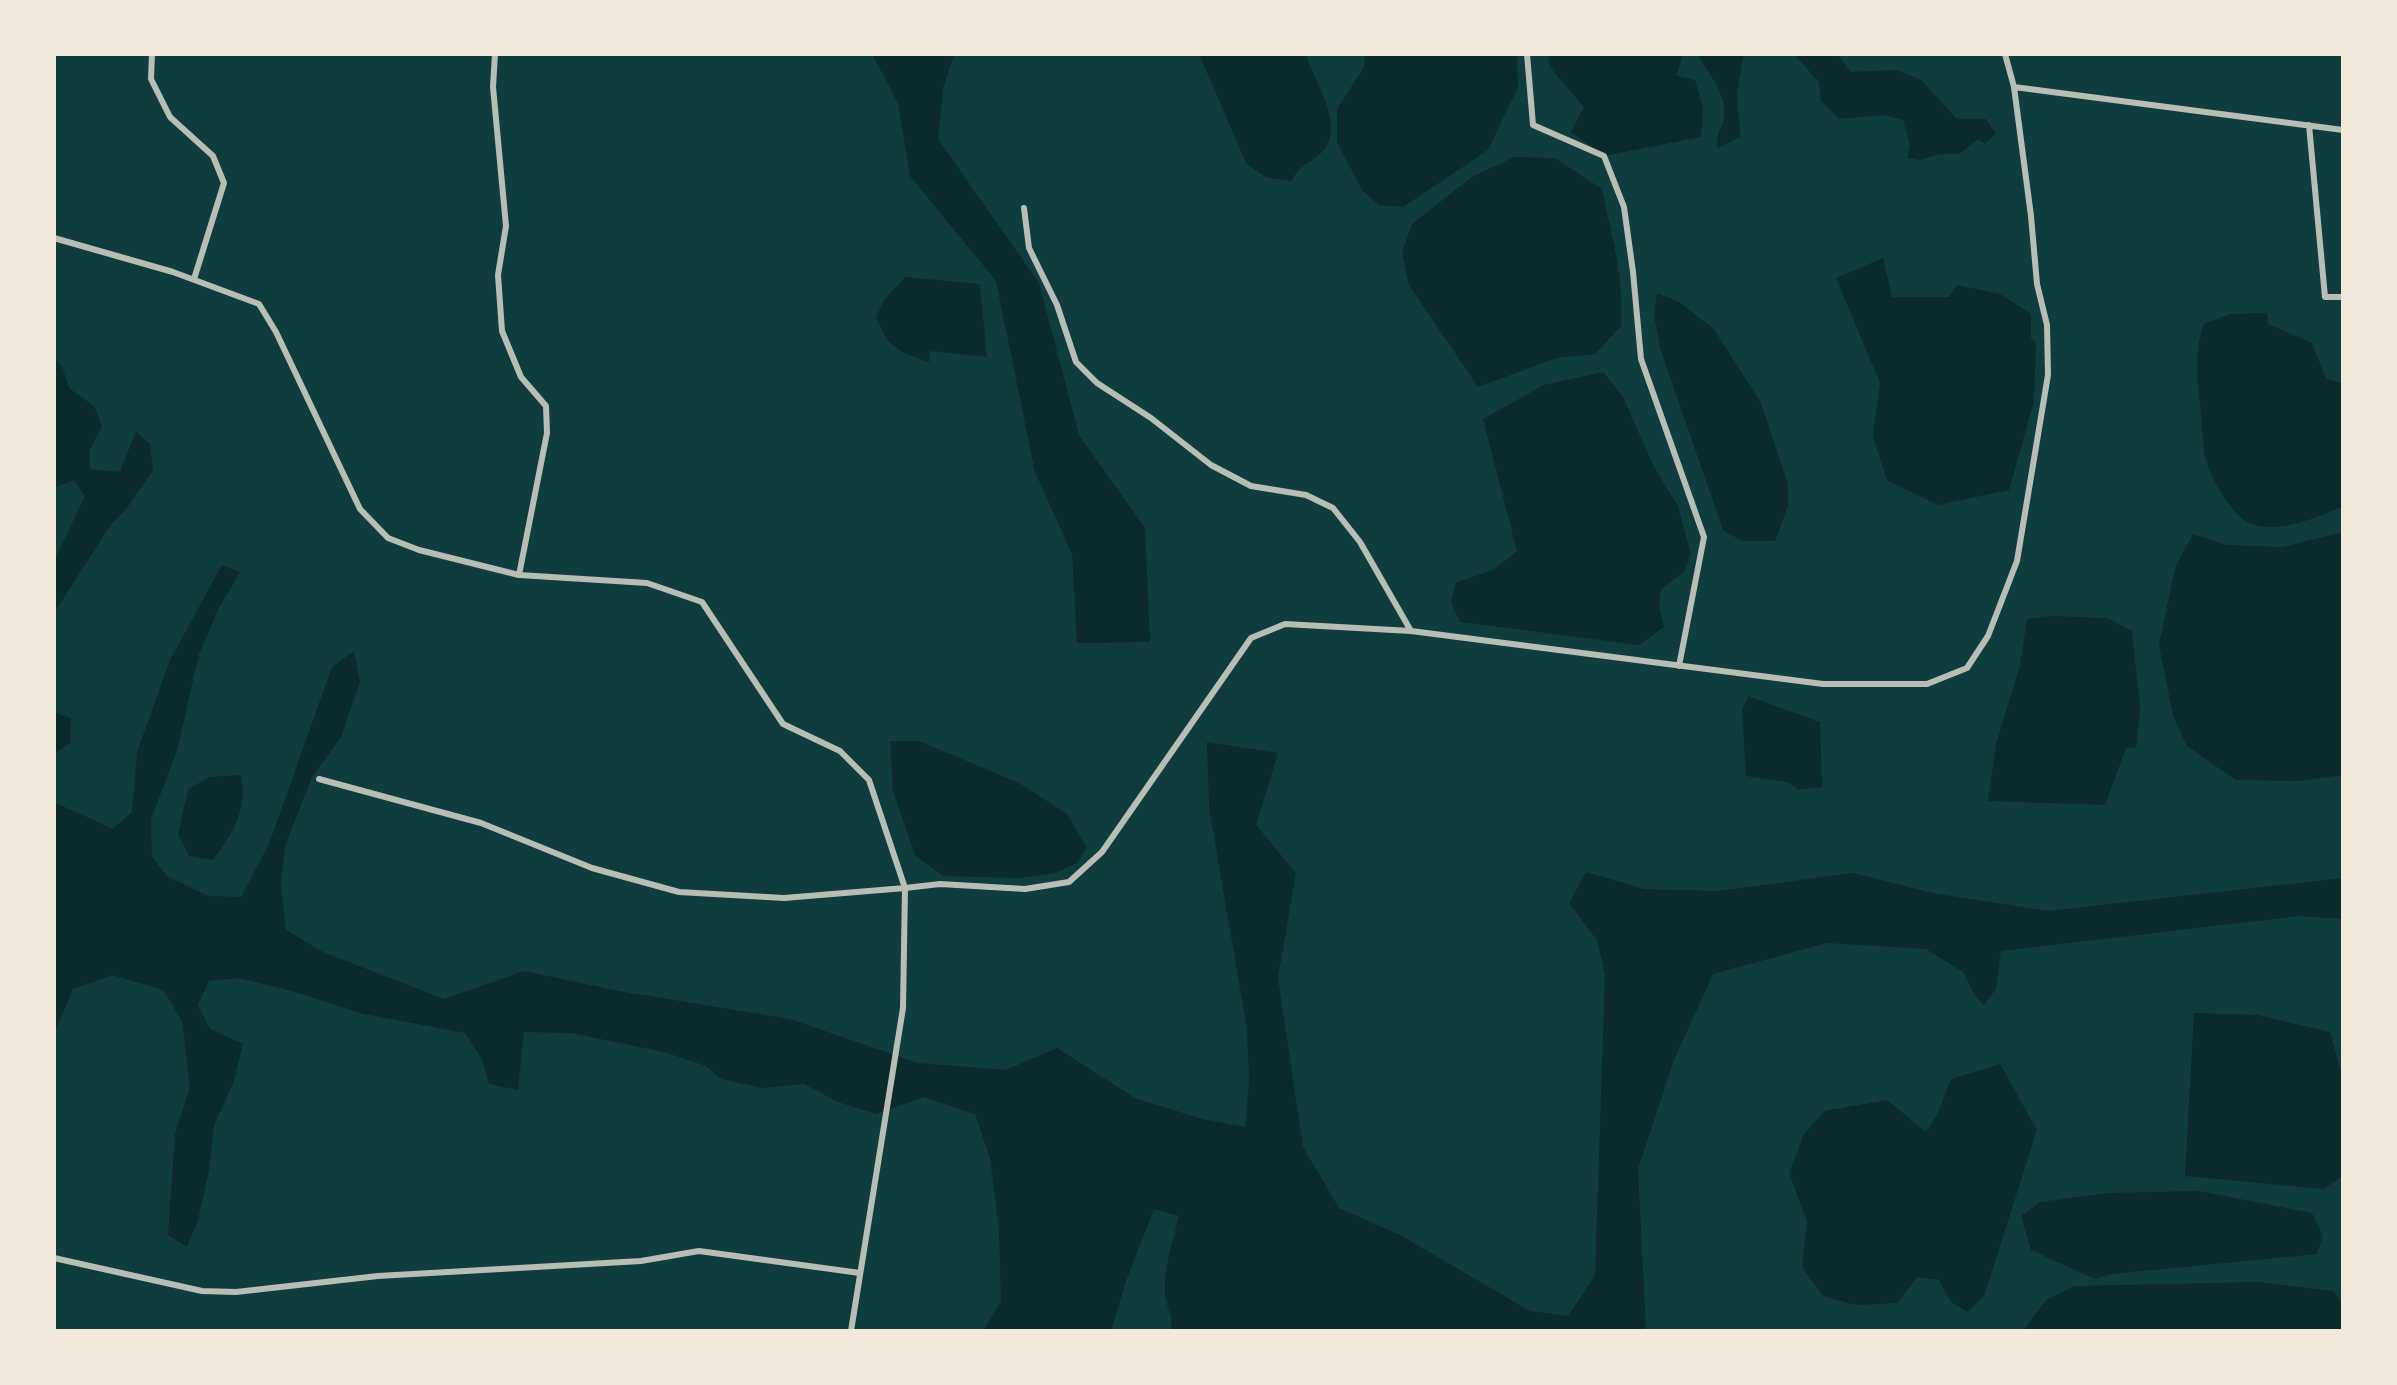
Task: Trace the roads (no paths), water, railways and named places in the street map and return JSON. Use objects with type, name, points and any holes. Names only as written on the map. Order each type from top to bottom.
[{"type":"street","points":[[152,54],[151,79],[170,117],[213,156],[224,183],[194,279]]},
{"type":"street","points":[[495,54],[493,87],[506,226],[498,275],[502,330],[521,377],[546,406],[547,433],[519,575]]},
{"type":"street","points":[[1527,54],[1533,125],[1604,156],[1624,207],[1641,359],[1704,537],[1679,666]]},
{"type":"street","points":[[320,779],[481,823],[592,868],[679,892],[784,898],[940,884],[1025,889],[1069,882],[1102,852],[1251,638],[1285,624],[1411,631],[1823,684],[1927,684],[1967,668],[1988,636],[2017,561],[2048,375],[2047,325],[2037,284],[2031,216],[2014,87],[2005,54]]},
{"type":"street","points":[[2014,87],[2343,130]]},
{"type":"street","points":[[2309,125],[2325,297],[2343,297]]},
{"type":"street","points":[[1024,208],[1029,248],[1057,306],[1076,362],[1097,383],[1151,418],[1211,465],[1251,486],[1306,495],[1333,508],[1360,542],[1411,631]]},
{"type":"street","points":[[54,238],[194,279],[259,304],[276,333],[360,509],[388,538],[419,550],[519,575],[647,583],[702,602],[783,724],[840,751],[869,780],[905,888],[903,1008],[851,1331]]},
{"type":"street","points":[[54,1258],[202,1291],[236,1292],[378,1276],[641,1261],[699,1251],[860,1273]]},
{"type":"water","points":[[872,54],[954,54],[943,89],[938,139],[1039,283],[1079,435],[1145,528],[1150,642],[1077,643],[1072,554],[1035,472],[996,281],[910,176],[898,103]]},
{"type":"water","points":[[1199,54],[1306,54],[1330,117],[1329,141],[1322,152],[1302,167],[1291,181],[1265,177],[1246,163]]},
{"type":"water","points":[[1365,54],[1517,54],[1518,87],[1488,150],[1403,207],[1379,205],[1362,190],[1337,142],[1337,109],[1364,67]]},
{"type":"water","points":[[1548,54],[1681,54],[1682,58],[1676,76],[1695,80],[1703,108],[1701,137],[1604,156],[1571,132],[1584,107],[1550,67]]},
{"type":"water","points":[[1697,54],[1744,54],[1737,91],[1740,137],[1717,149],[1717,138],[1724,118],[1723,101],[1716,84]]},
{"type":"water","points":[[1794,54],[1838,54],[1850,72],[1897,70],[1921,80],[1957,119],[1986,119],[1996,134],[1985,144],[1979,139],[1959,154],[1940,154],[1920,160],[1907,158],[1910,145],[1903,120],[1883,115],[1839,119],[1821,101],[1819,82]]},
{"type":"water","points":[[1514,157],[1555,158],[1602,189],[1619,273],[1621,326],[1595,354],[1557,358],[1478,387],[1409,285],[1402,252],[1412,224],[1472,177]]},
{"type":"water","points":[[1883,258],[1892,297],[1949,297],[1957,285],[2000,294],[2031,314],[2031,338],[2036,342],[2034,401],[2009,490],[1938,505],[1887,480],[1873,437],[1880,383],[1836,278]]},
{"type":"water","points":[[905,277],[980,284],[987,357],[931,351],[929,362],[902,352],[890,342],[876,317],[885,299]]},
{"type":"water","points":[[1657,293],[1679,302],[1713,328],[1761,403],[1788,484],[1788,506],[1775,541],[1742,541],[1723,530],[1660,348],[1654,315]]},
{"type":"water","points":[[2267,313],[2268,324],[2312,343],[2326,379],[2341,383],[2343,506],[2311,519],[2277,527],[2265,527],[2246,522],[2232,508],[2213,478],[2204,452],[2197,374],[2198,349],[2204,324],[2230,314]]},
{"type":"water","points":[[54,357],[62,366],[69,388],[95,407],[102,427],[90,449],[90,469],[120,472],[136,431],[150,444],[153,470],[127,508],[110,526],[54,613],[54,561],[85,496],[74,480],[54,488]]},
{"type":"water","points":[[1603,372],[1623,397],[1654,467],[1678,506],[1691,555],[1683,573],[1661,589],[1659,606],[1664,627],[1639,645],[1460,622],[1451,603],[1455,583],[1493,570],[1517,551],[1483,419],[1544,385]]},
{"type":"water","points":[[2343,532],[2343,775],[2297,781],[2236,780],[2187,746],[2173,716],[2159,645],[2175,568],[2193,534],[2227,545],[2282,547]]},
{"type":"water","points":[[222,565],[240,572],[219,608],[199,654],[177,751],[151,819],[152,857],[167,876],[208,896],[241,897],[269,844],[332,667],[354,651],[360,682],[341,737],[312,777],[285,846],[281,886],[286,930],[323,952],[444,999],[524,971],[619,991],[790,1019],[918,1063],[1006,1070],[1057,1048],[1135,1098],[1202,1119],[1245,1127],[1249,1079],[1247,1030],[1209,807],[1207,742],[1278,753],[1256,825],[1296,873],[1278,978],[1303,1147],[1339,1208],[1400,1235],[1530,1311],[1568,1316],[1595,1276],[1605,975],[1597,940],[1569,903],[1586,872],[1644,889],[1718,891],[1853,873],[1932,893],[2048,911],[2343,878],[2343,919],[2299,916],[2001,951],[1996,989],[1984,1005],[1976,997],[1963,972],[1926,949],[1827,943],[1713,974],[1674,1060],[1638,1169],[1646,1331],[1170,1331],[1171,1317],[1165,1295],[1165,1285],[1169,1255],[1179,1216],[1154,1209],[1126,1281],[1111,1331],[983,1331],[1001,1301],[999,1229],[990,1158],[975,1114],[924,1097],[876,1114],[838,1102],[804,1084],[763,1088],[721,1079],[706,1066],[664,1052],[571,1033],[524,1032],[518,1090],[489,1084],[482,1059],[465,1033],[364,1014],[288,990],[239,978],[209,981],[198,1005],[210,1029],[243,1044],[233,1084],[214,1125],[209,1171],[198,1220],[187,1247],[168,1235],[175,1134],[190,1087],[182,1021],[163,990],[112,975],[73,989],[54,1034],[54,802],[113,829],[132,812],[137,752],[170,660]]},
{"type":"water","points":[[2049,616],[2108,618],[2132,631],[2140,708],[2136,748],[2126,748],[2105,805],[1988,801],[1996,744],[2020,666],[2027,619]]},
{"type":"water","points":[[1748,696],[1820,722],[1822,787],[1798,790],[1788,782],[1746,776],[1742,710]]},
{"type":"water","points":[[54,712],[71,718],[70,743],[54,754]]},
{"type":"water","points":[[890,741],[919,741],[1019,783],[1067,814],[1087,848],[1077,863],[1055,873],[1019,878],[943,876],[915,855],[893,791]]},
{"type":"water","points":[[241,775],[240,811],[227,840],[213,860],[189,856],[178,835],[188,789],[210,777]]},
{"type":"water","points":[[2194,1013],[2257,1015],[2330,1032],[2343,1079],[2343,1176],[2323,1189],[2185,1176]]},
{"type":"water","points":[[2000,1064],[2037,1130],[1984,1296],[1968,1312],[1951,1302],[1939,1280],[1917,1277],[1898,1303],[1856,1305],[1823,1296],[1802,1267],[1807,1222],[1789,1173],[1804,1134],[1824,1111],[1887,1100],[1926,1132],[1937,1115],[1951,1079]]},
{"type":"water","points":[[2199,1191],[2312,1213],[2323,1236],[2317,1254],[2112,1274],[2095,1279],[2031,1250],[2021,1216],[2040,1202],[2110,1193]]},
{"type":"water","points":[[2258,1282],[2334,1291],[2343,1306],[2343,1331],[2023,1331],[2046,1300],[2075,1286]]}]
